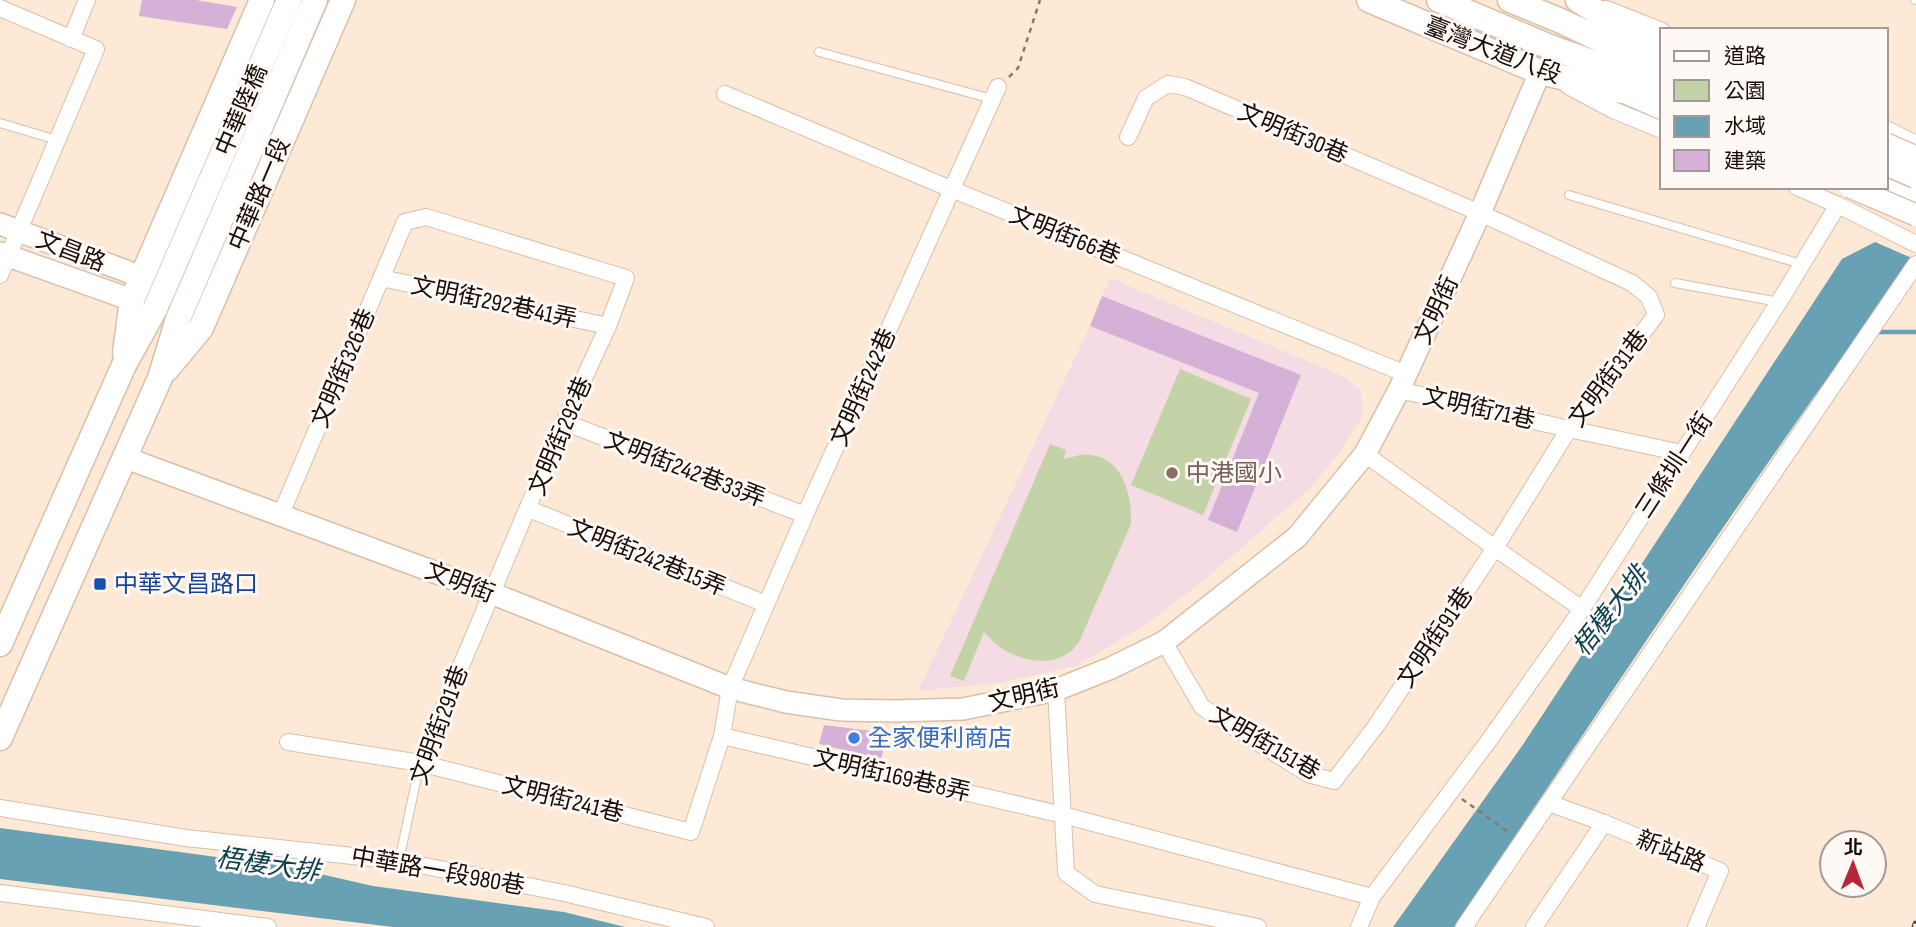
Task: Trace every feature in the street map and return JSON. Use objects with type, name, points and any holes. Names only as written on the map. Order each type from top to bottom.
[{"type":"main road","name":"中華路一段","points":[[124,365],[132,300],[262,0]]},
{"type":"main road","name":"中華陸橋","points":[[194,220],[289,0]]},
{"type":"main road","name":"中華陸橋","points":[[217,230],[315,0]]},
{"type":"main road","name":"中華路一段","points":[[160,378],[201,328],[343,0]]},
{"type":"main road","name":"臺灣大道八段","points":[[1369,0],[1540,72],[1642,57]]},
{"type":"main road","name":"臺灣大道八段","points":[[1439,0],[1550,47],[1642,57]]},
{"type":"main road","name":"臺灣大道八段","points":[[1510,0],[1572,8],[1642,57]]},
{"type":"main road","points":[[1642,57],[1660,68]]},
{"type":"main road","points":[[1642,57],[1660,86]]},
{"type":"main road","points":[[1888,164],[1916,176]]},
{"type":"main road","points":[[1888,184],[1916,196]]},
{"type":"main road","name":"中華路一段","points":[[0,644],[124,365],[155,309],[194,220]]},
{"type":"main road","name":"中華路一段","points":[[0,738],[126,458],[160,378],[178,319],[217,230]]},
{"type":"street","points":[[71,38],[87,0]]},
{"type":"street","points":[[0,8],[96,49],[57,140],[9,227],[3,261]]},
{"type":"street","points":[[1572,8],[1642,57],[1660,103]]},
{"type":"street","name":"文明街","points":[[126,458],[491,593],[730,688],[786,702],[841,710],[963,709],[1056,690],[1111,668],[1164,642],[1297,537],[1365,454],[1402,382],[1480,213],[1550,47],[1572,8]]},
{"type":"street","points":[[1540,72],[1613,110],[1660,129]]},
{"type":"street","name":"文明街30巷","points":[[1128,137],[1146,98],[1168,84],[1185,87],[1480,213]]},
{"type":"street","name":"文明街242巷","points":[[730,688],[995,93]]},
{"type":"street","name":"文明街66巷","points":[[725,94],[1402,382]]},
{"type":"street","points":[[1889,135],[1916,146]]},
{"type":"street","points":[[1807,189],[1916,215]]},
{"type":"street","points":[[1844,196],[1916,244]]},
{"type":"street","name":"三條圳一街","points":[[1359,927],[1372,897],[1582,609],[1844,196]]},
{"type":"street","name":"文明街31巷","points":[[1480,213],[1632,282],[1649,297],[1656,315],[1569,429],[1495,548]]},
{"type":"street","name":"文明街326巷","points":[[281,514],[405,222],[426,217],[626,278]]},
{"type":"street","name":"文昌路","points":[[9,227],[142,277]]},
{"type":"street","name":"文昌路","points":[[3,261],[132,300]]},
{"type":"street","points":[[1464,927],[1916,264]]},
{"type":"street","name":"文明街292巷41弄","points":[[381,278],[608,326]]},
{"type":"street","name":"文明街292巷","points":[[491,593],[608,326],[626,278]]},
{"type":"street","name":"文明街71巷","points":[[1402,382],[1569,429],[1682,453]]},
{"type":"street","name":"文明街242巷33弄","points":[[564,422],[805,515]]},
{"type":"street","points":[[1365,454],[1582,609]]},
{"type":"street","name":"文明街242巷15弄","points":[[529,509],[766,604]]},
{"type":"street","name":"文明街91巷","points":[[1376,726],[1495,548]]},
{"type":"street","name":"文明街291巷","points":[[420,763],[491,593]]},
{"type":"street","name":"文明街151巷","points":[[1164,642],[1202,707],[1308,774],[1334,781],[1376,726]]},
{"type":"street","name":"文明街241巷","points":[[288,741],[420,763],[691,832],[722,736],[730,688]]},
{"type":"street","points":[[1056,690],[1066,873],[1095,894],[1258,927]]},
{"type":"street","name":"文明街169巷8弄","points":[[722,736],[1063,815],[1372,897]]},
{"type":"street","points":[[1534,927],[1604,823],[1549,803]]},
{"type":"street","name":"中華路一段980巷","points":[[0,808],[186,838],[399,861],[564,893],[706,927]]},
{"type":"street","name":"新站路","points":[[1604,823],[1720,871],[1696,927]]},
{"type":"street","points":[[0,893],[268,927]]},
{"type":"lane","points":[[819,52],[995,93]]},
{"type":"lane","points":[[0,122],[57,140]]},
{"type":"lane","points":[[1569,195],[1801,264]]},
{"type":"lane","points":[[1675,283],[1779,302]]},
{"type":"lane","name":"文明街291巷","points":[[399,861],[420,763]]},
{"type":"path","points":[[995,93],[1018,68],[1040,0]]},
{"type":"path","points":[[1451,792],[1522,842]]},
{"type":"shaded area","name":"中港國小","points":[[1110,278],[1345,377],[1361,391],[1362,417],[1337,456],[1308,490],[1203,581],[1148,623],[1076,666],[1002,682],[918,691],[1090,326]]},
{"type":"green space","points":[[1180,369],[1251,399],[1203,515],[1131,485]]},
{"type":"green space","points":[[1050,444],[1066,450],[1064,459],[1094,455],[1114,466],[1126,487],[1131,524],[1079,642],[1071,651],[1051,660],[1033,660],[1000,647],[984,632],[964,681],[950,676]]},
{"type":"water","points":[[1875,242],[1914,259],[1795,423],[1454,927],[1393,927],[1522,746],[1842,259]]},
{"type":"water","name":"梧棲大排","points":[[0,828],[285,866],[373,886],[564,912],[625,927],[393,927],[0,879]]},
{"type":"building","points":[[142,0],[196,0],[237,7],[227,29],[139,16]]},
{"type":"building","points":[[1102,296],[1301,375],[1237,532],[1208,520],[1259,393],[1090,326]]},
{"type":"building","name":"全家便利商店","points":[[824,725],[888,733],[881,759],[819,744]]},
{"type":"waterway","points":[[1877,332],[1916,332]]},
{"type":"place","name":"中港國小","points":[[1172,473]]},
{"type":"place","name":"中華文昌路口","points":[[100,584]]},
{"type":"place","name":"全家便利商店","points":[[854,738]]}]
